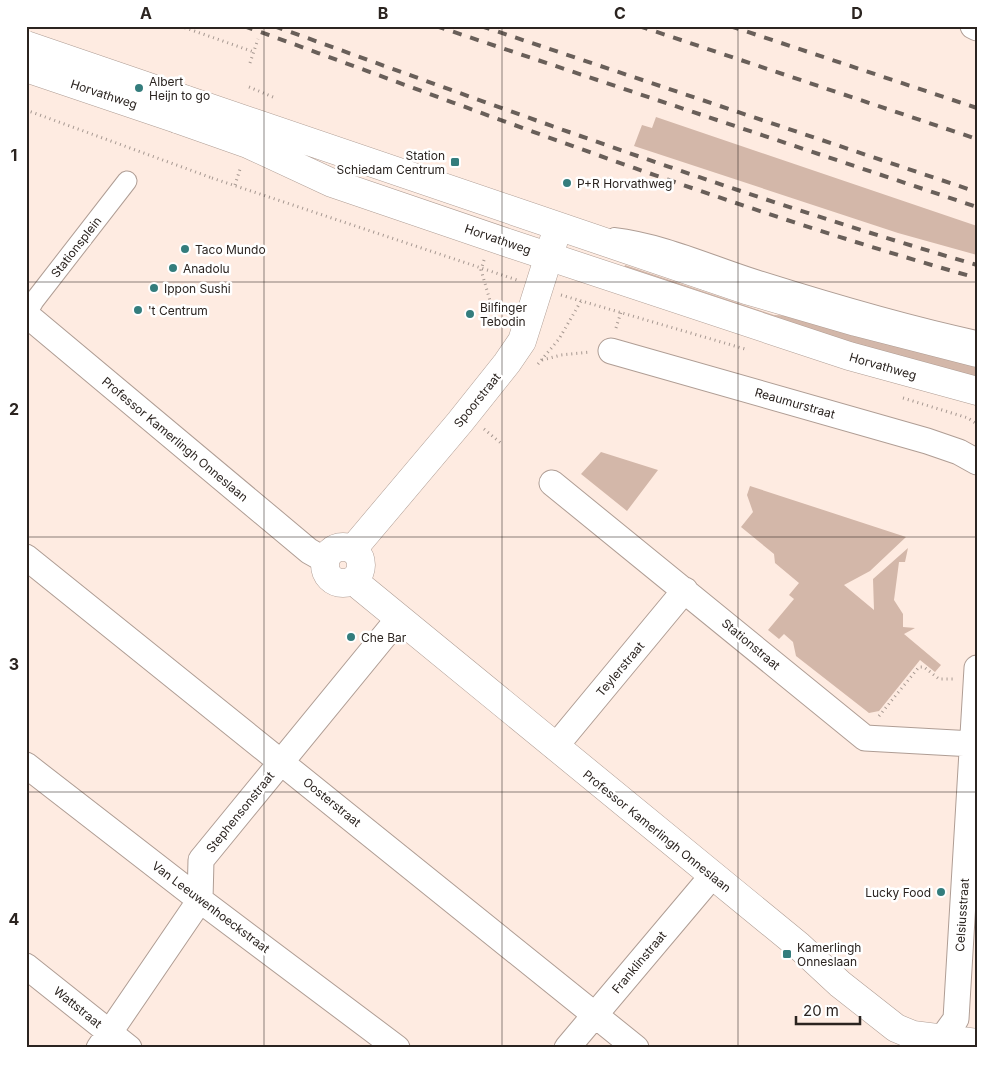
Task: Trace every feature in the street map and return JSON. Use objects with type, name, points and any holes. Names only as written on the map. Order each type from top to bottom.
[{"type":"main road","name":"Horvathweg","points":[[26,45],[181,109],[248,144],[332,183],[849,356],[977,391]]},
{"type":"main road","name":"Horvathweg","points":[[26,68],[181,109],[558,227],[756,293],[856,322],[977,353]]},
{"type":"main road","name":"Spoorstraat","points":[[353,549],[507,363],[522,341],[558,227]]},
{"type":"main road","points":[[347,546],[353,549],[358,552],[362,564],[359,575],[355,580],[342,583],[330,578],[326,573],[325,560],[328,554],[336,548],[347,546]]},
{"type":"main road","name":"Professor Kamerlingh Onneslaan","points":[[355,580],[361,587],[555,747],[798,945],[840,984],[896,1028],[939,1043],[977,1043]]},
{"type":"street","points":[[973,26],[977,28]]},
{"type":"street","name":"Stationsplein","points":[[26,316],[34,301],[127,181]]},
{"type":"street","name":"Professor Kamerlingh Onneslaan","points":[[26,316],[310,551],[325,560]]},
{"type":"street","name":"Reaumurstraat","points":[[611,351],[927,441],[959,452],[977,462]]},
{"type":"street","name":"Stationstraat","points":[[552,483],[865,738],[973,744]]},
{"type":"street","name":"Oosterstraat","points":[[26,557],[636,1048]]},
{"type":"street","name":"Teylerstraat","points":[[555,747],[685,590]]},
{"type":"street","name":"Stephensonstraat","points":[[200,900],[201,860],[399,618]]},
{"type":"street","name":"Celsiusstraat","points":[[939,1043],[956,1019],[977,668]]},
{"type":"street","name":"Van Leeuwenhoeckstraat","points":[[26,765],[200,900],[397,1048]]},
{"type":"street","name":"Franklinstraat","points":[[567,1048],[712,876]]},
{"type":"street","points":[[113,1043],[200,900]]},
{"type":"street","name":"Wattstraat","points":[[26,966],[113,1043]]},
{"type":"lane","name":"Horvathweg","points":[[558,227],[646,238],[783,284],[900,319],[977,337]]},
{"type":"lane","points":[[756,293],[783,284]]},
{"type":"path","points":[[180,26],[254,52]]},
{"type":"path","points":[[250,63],[258,39]]},
{"type":"path","points":[[249,87],[273,96]]},
{"type":"path","points":[[26,110],[212,178],[481,270],[621,312]]},
{"type":"path","points":[[235,185],[242,166]]},
{"type":"path","points":[[481,270],[500,335]]},
{"type":"path","points":[[541,360],[561,355],[611,351]]},
{"type":"path","points":[[486,431],[502,444]]},
{"type":"path","points":[[875,739],[875,722],[919,667],[924,667],[939,679],[956,679],[957,700],[975,702]]},
{"type":"shaded area","points":[[656,117],[977,226],[977,255],[898,233],[634,146],[642,125],[652,128]]},
{"type":"shaded area","points":[[625,265],[774,315],[796,316],[977,361],[977,380],[888,360],[624,269]]},
{"type":"shaded area","points":[[601,452],[658,470],[627,511],[581,474]]},
{"type":"shaded area","points":[[750,486],[906,537],[870,571],[844,585],[874,610],[873,579],[908,548],[905,562],[899,562],[894,600],[903,614],[903,627],[915,628],[904,634],[941,665],[935,672],[920,660],[879,711],[869,713],[796,656],[793,642],[784,634],[779,639],[768,630],[794,599],[789,595],[799,583],[775,563],[774,554],[741,527],[753,512],[747,495]]},
{"type":"railway","points":[[244,26],[700,191],[884,251],[977,278]]},
{"type":"railway","points":[[274,26],[711,181],[977,265]]},
{"type":"railway","points":[[436,26],[977,207]]},
{"type":"railway","points":[[481,26],[977,192]]},
{"type":"railway","points":[[639,26],[977,139]]},
{"type":"railway","points":[[730,26],[977,108]]},
{"type":"place","name":"Albert Heijn to go","points":[[139,88]]},
{"type":"place","name":"Station Schiedam Centrum","points":[[455,162]]},
{"type":"place","name":"P+R Horvathweg","points":[[567,183]]},
{"type":"place","name":"Taco Mundo","points":[[185,249]]},
{"type":"place","name":"Anadolu","points":[[173,268]]},
{"type":"place","name":"Ippon Sushi","points":[[154,288]]},
{"type":"place","name":"'t Centrum","points":[[138,310]]},
{"type":"place","name":"Bilfinger Tebodin","points":[[470,314]]},
{"type":"place","name":"Che Bar","points":[[351,637]]},
{"type":"place","name":"Lucky Food","points":[[941,892]]},
{"type":"place","name":"Kamerlingh Onneslaan","points":[[787,954]]}]
